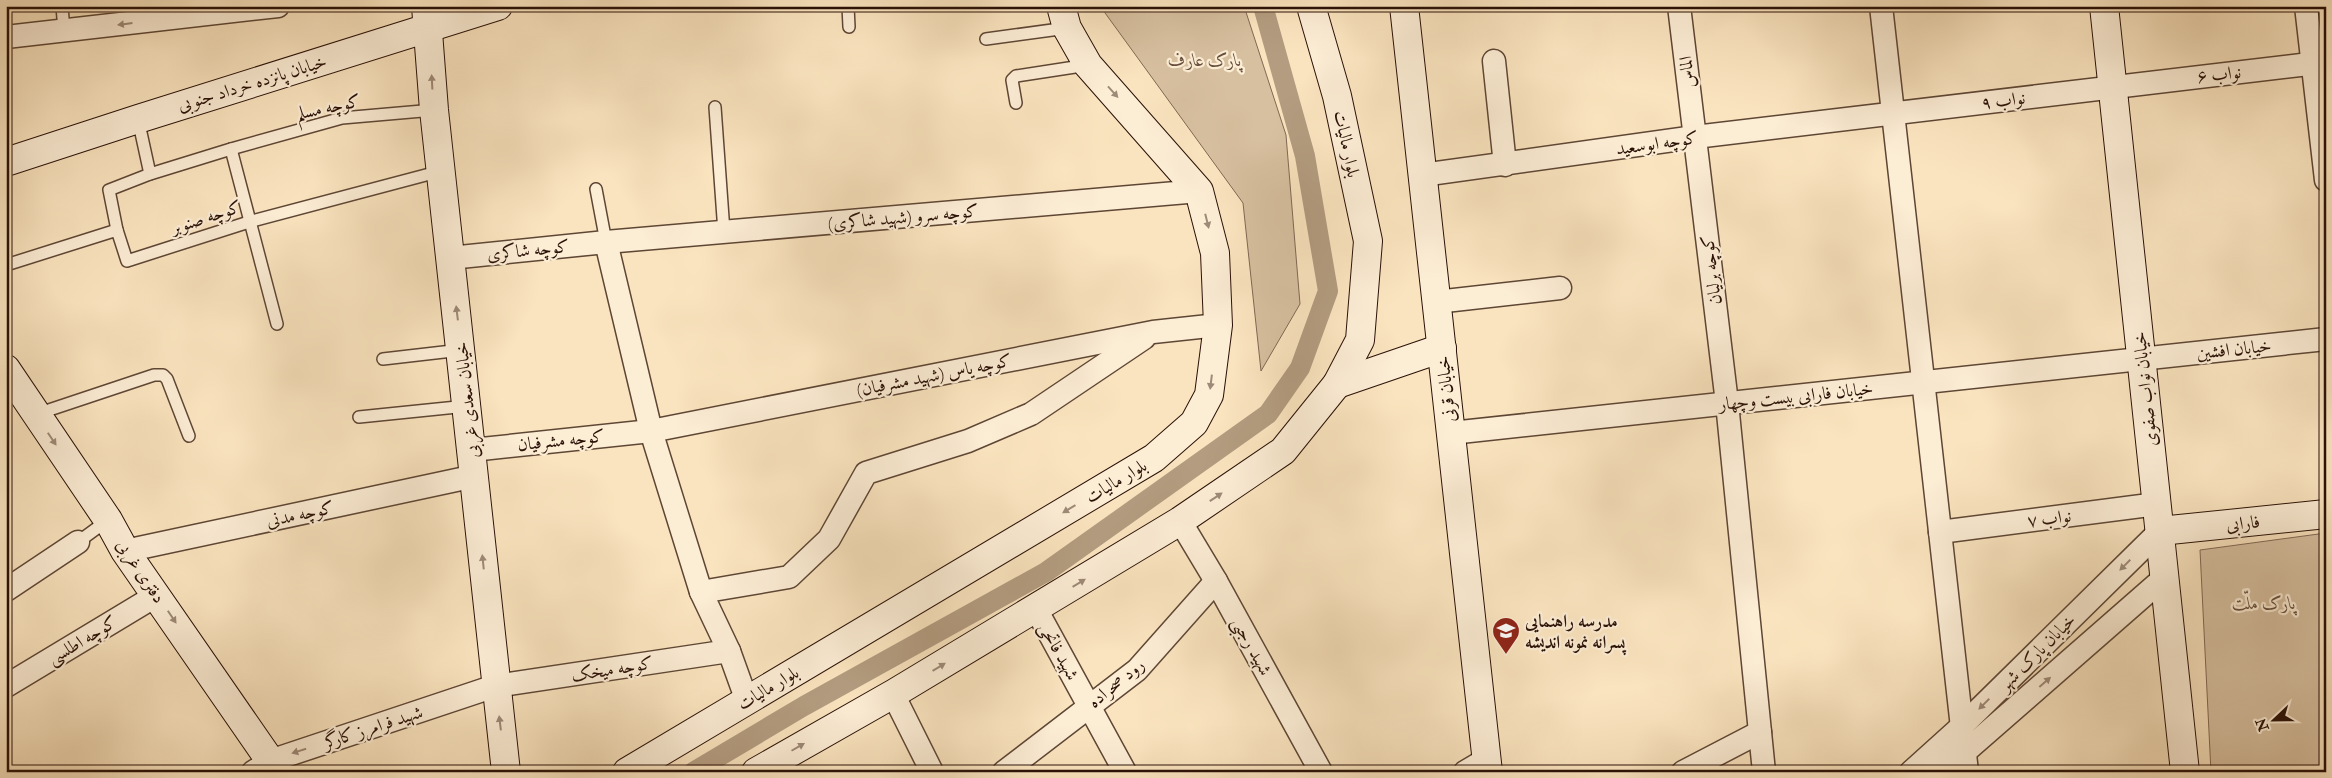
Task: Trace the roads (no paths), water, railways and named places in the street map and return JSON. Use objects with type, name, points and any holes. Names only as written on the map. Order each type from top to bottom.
[{"type":"street","points":[[6,37],[64,31],[211,10],[278,6]]},
{"type":"street","name":"خیابان پانزده خرداد جنوبی","points":[[6,162],[138,119],[428,17],[498,6]]},
{"type":"street","name":"بلوار مالیات","points":[[756,772],[893,694],[1180,521],[1283,451],[1337,384],[1360,340],[1368,241],[1336,96],[1312,6]]},
{"type":"street","name":"خیابان قرنی","points":[[1404,6],[1451,433],[1480,768]]},
{"type":"street","name":"الماس","points":[[1679,6],[1695,137]]},
{"type":"street","points":[[1881,6],[1966,762]]},
{"type":"street","name":"خیابان نواب صفوی","points":[[2104,6],[2185,772]]},
{"type":"street","points":[[2306,6],[2319,63],[2326,180]]},
{"type":"street","name":"خیابان سعدی غربی","points":[[428,17],[434,110],[475,476],[495,686],[506,772]]},
{"type":"street","name":"بلوار مالیات","points":[[627,772],[1154,458],[1194,423],[1209,395],[1218,325],[1215,253],[1199,191],[1088,65],[1064,17]]},
{"type":"street","points":[[1494,61],[1505,165]]},
{"type":"street","name":"نواب ۶","points":[[2113,86],[2319,63]]},
{"type":"street","name":"نواب ۹","points":[[1893,113],[2113,86]]},
{"type":"street","name":"کوچه ابوسعید","points":[[1422,175],[1505,165],[1695,137],[1893,113]]},
{"type":"street","name":"کوچه برلیان","points":[[1695,137],[1727,403],[1764,772]]},
{"type":"street","name":"کوچه سرو (شهید شاکری)","points":[[606,242],[1199,191]]},
{"type":"street","points":[[606,242],[650,431],[701,592],[729,651],[747,701]]},
{"type":"street","name":"کوچه شاکری","points":[[450,258],[606,242]]},
{"type":"street","points":[[1436,302],[1560,288]]},
{"type":"street","name":"کوچه یاس (شهید مشرفیان)","points":[[650,431],[1153,332],[1218,325]]},
{"type":"street","points":[[701,592],[789,577],[828,539],[866,473],[968,441],[1031,414],[1153,332]]},
{"type":"street","name":"خیابان افشین","points":[[2142,359],[2326,339]]},
{"type":"street","points":[[1337,384],[1442,348]]},
{"type":"street","name":"خیابان فارابی بیست وچهار","points":[[1451,433],[2142,359]]},
{"type":"street","name":"دفتری غربی","points":[[6,369],[108,520],[125,551],[157,595],[267,768]]},
{"type":"street","name":"کوچه مشرفیان","points":[[472,450],[650,431]]},
{"type":"street","name":"کوچه مدنی","points":[[125,551],[475,476]]},
{"type":"street","name":"نواب ۷","points":[[1940,532],[2157,504]]},
{"type":"street","name":"فارابی","points":[[2160,531],[2326,514]]},
{"type":"street","name":"شهید رجبی","points":[[1180,521],[1216,580],[1321,772]]},
{"type":"street","name":"خیابان پارک شهر","points":[[1912,772],[1962,726],[2160,531]]},
{"type":"street","points":[[6,590],[78,542]]},
{"type":"street","name":"خیابان پارک شهر","points":[[1942,772],[1966,762],[2165,577]]},
{"type":"street","name":"رود صحراده","points":[[1004,772],[1137,670],[1216,580]]},
{"type":"street","name":"کوچه اطلسی","points":[[6,686],[157,595]]},
{"type":"street","name":"شهید فاتحی","points":[[1036,609],[1125,772]]},
{"type":"street","name":"کوچه میخک","points":[[495,686],[729,651]]},
{"type":"street","name":"شهید فرامرز کارگر","points":[[267,768],[495,686]]},
{"type":"street","points":[[893,694],[932,772]]},
{"type":"street","points":[[1683,772],[1760,732]]},
{"type":"lane","points":[[62,6],[64,31]]},
{"type":"lane","points":[[848,6],[849,27]]},
{"type":"lane","points":[[986,39],[1064,17]]},
{"type":"lane","points":[[1016,103],[1012,80],[1016,76],[1088,65]]},
{"type":"lane","points":[[715,107],[724,232]]},
{"type":"lane","name":"کوچه مسلم","points":[[117,230],[109,190],[150,174],[342,118],[434,110]]},
{"type":"lane","points":[[138,119],[150,174]]},
{"type":"lane","points":[[231,150],[252,221],[277,324]]},
{"type":"lane","name":"کوچه صنوبر","points":[[117,230],[127,262],[252,221],[441,171]]},
{"type":"lane","points":[[596,189],[606,242]]},
{"type":"lane","points":[[6,265],[117,230]]},
{"type":"lane","points":[[383,359],[461,350]]},
{"type":"lane","points":[[36,414],[154,375],[163,375],[167,379],[189,436]]},
{"type":"lane","points":[[359,417],[467,406]]},
{"type":"lane","points":[[78,542],[108,520]]},
{"type":"waterway","points":[[693,772],[804,706],[1046,572],[1268,414],[1300,368],[1328,291],[1305,156],[1263,6]]},
{"type":"place","name":"مدرسه راهنمایی پسرانه نمونه اندیشه","points":[[1506,655]]},
{"type":"park label","name":"پارک عارف","points":[[1205,60]]},
{"type":"park label","name":"پارک ملّت","points":[[2264,603]]}]
